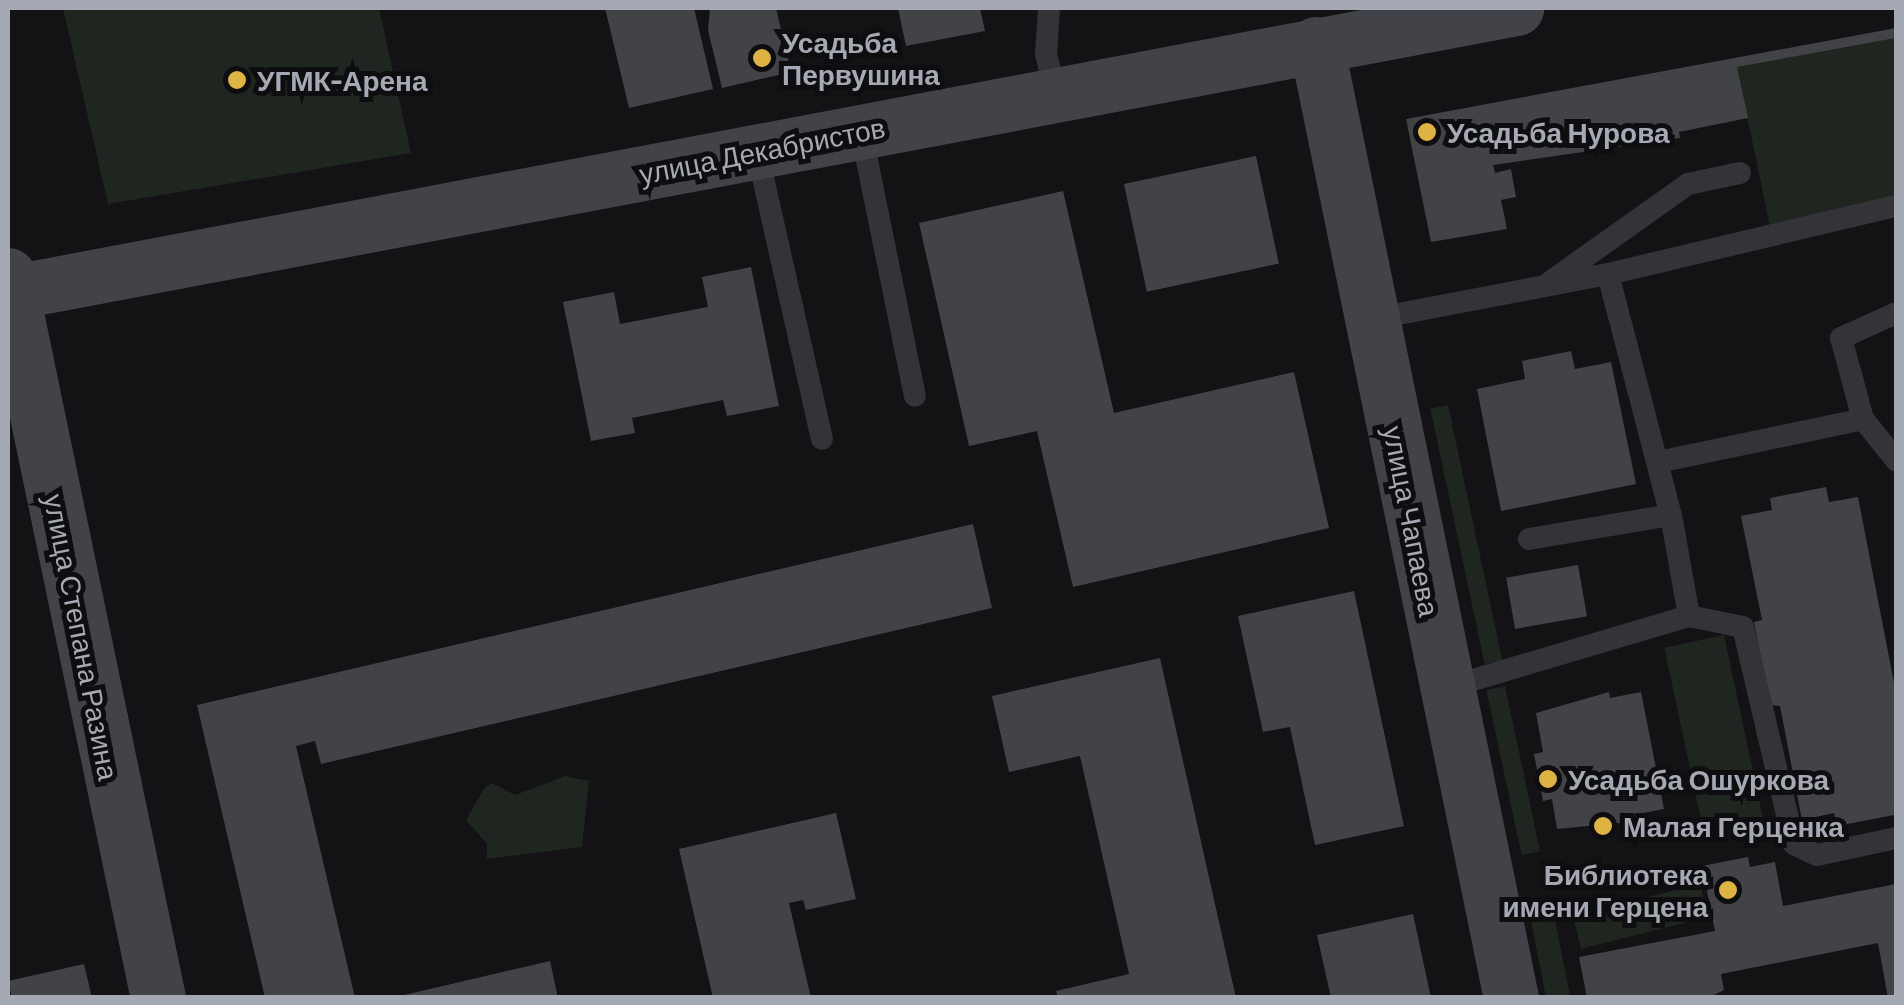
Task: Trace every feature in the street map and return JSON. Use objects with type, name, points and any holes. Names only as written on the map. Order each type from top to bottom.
[{"type":"street","name":"улица Декабристов","points":[[9,287],[1516,8]]},
{"type":"street","name":"улица Чапаева","points":[[1316,44],[1511,998]]},
{"type":"street","name":"улица Степана Разина","points":[[9,287],[158,998]]},
{"type":"lane","points":[[1050,8],[1046,54],[1056,94]]},
{"type":"lane","points":[[861,131],[915,396]]},
{"type":"lane","points":[[756,150],[822,439]]},
{"type":"lane","points":[[1544,286],[1688,184],[1740,174]]},
{"type":"lane","points":[[1372,319],[1608,274],[1896,206]]},
{"type":"lane","points":[[1608,274],[1658,462],[1689,616]]},
{"type":"lane","points":[[1896,313],[1842,338],[1863,419],[1896,460]]},
{"type":"lane","points":[[1658,462],[1863,419]]},
{"type":"lane","points":[[1529,539],[1670,515]]},
{"type":"lane","points":[[1446,688],[1689,616],[1743,627],[1782,816],[1794,844],[1818,855],[1896,838]]},
{"type":"shaded area","name":"УГМК-Арена","points":[[63,8],[379,8],[411,153],[108,204]]},
{"type":"shaded area","points":[[1896,38],[1896,198],[1770,227],[1737,67]]},
{"type":"shaded area","points":[[1448,405],[1502,660],[1485,664],[1430,409]]},
{"type":"shaded area","points":[[1724,635],[1765,829],[1705,841],[1664,648]]},
{"type":"shaded area","points":[[1505,686],[1540,851],[1522,855],[1486,690]]},
{"type":"shaded area","points":[[565,776],[589,781],[582,847],[487,859],[487,844],[466,820],[485,787],[492,783],[515,795]]},
{"type":"shaded area","points":[[1700,884],[1708,917],[1581,949],[1573,916]]},
{"type":"shaded area","points":[[1551,898],[1570,997],[1546,998],[1527,903]]},
{"type":"building","points":[[605,8],[694,8],[713,89],[629,108]]},
{"type":"building","points":[[710,8],[776,8],[791,72],[722,88],[708,30]]},
{"type":"building","points":[[898,8],[980,8],[985,31],[906,46]]},
{"type":"building","points":[[1896,28],[1896,38],[1737,67],[1748,118],[1679,132],[1680,138],[1493,165],[1495,173],[1511,169],[1516,197],[1501,200],[1507,229],[1431,242],[1406,119]]},
{"type":"building","points":[[1256,156],[1279,264],[1147,292],[1124,184]]},
{"type":"building","points":[[1063,191],[1114,413],[1294,372],[1329,528],[1073,587],[1037,431],[969,446],[919,223]]},
{"type":"building","points":[[751,267],[779,406],[727,416],[723,400],[632,418],[635,433],[591,441],[563,302],[614,292],[620,324],[708,307],[702,277]]},
{"type":"building","points":[[1571,351],[1575,369],[1611,362],[1636,484],[1501,511],[1477,389],[1525,379],[1522,361]]},
{"type":"building","points":[[1826,487],[1829,502],[1858,497],[1896,693],[1894,815],[1837,826],[1834,813],[1802,820],[1780,706],[1770,705],[1754,622],[1762,620],[1741,516],[1772,510],[1770,498]]},
{"type":"building","points":[[973,524],[992,608],[321,764],[315,741],[296,746],[355,998],[265,998],[197,705]]},
{"type":"building","points":[[1578,565],[1587,616],[1515,629],[1506,578]]},
{"type":"building","points":[[1354,591],[1404,826],[1315,845],[1290,727],[1263,732],[1238,616]]},
{"type":"building","points":[[1160,658],[1236,998],[1058,998],[1056,991],[1129,974],[1080,756],[1009,772],[992,696]]},
{"type":"building","points":[[1609,692],[1610,698],[1641,692],[1664,809],[1628,816],[1629,822],[1557,829],[1552,799],[1543,801],[1534,754],[1543,752],[1536,713]]},
{"type":"building","points":[[836,813],[856,899],[806,910],[803,900],[789,903],[811,998],[713,998],[679,849]]},
{"type":"building","points":[[1748,857],[1750,867],[1775,862],[1783,906],[1896,884],[1896,998],[1888,998],[1878,943],[1721,974],[1724,990],[1708,998],[1587,998],[1579,957],[1715,931],[1702,866]]},
{"type":"building","points":[[1413,914],[1431,998],[1331,998],[1317,935]]},
{"type":"building","points":[[550,961],[558,998],[400,998],[400,996]]},
{"type":"building","points":[[84,964],[92,998],[12,998],[8,981]]},
{"type":"place","name":"Усадьба Первушина","points":[[762,58]]},
{"type":"place","name":"УГМК-Арена","points":[[237,80]]},
{"type":"place","name":"Усадьба Нурова","points":[[1427,132]]},
{"type":"place","name":"Усадьба Ошуркова","points":[[1548,779]]},
{"type":"place","name":"Малая Герценка","points":[[1603,826]]},
{"type":"place","name":"Библиотека имени Герцена","points":[[1728,890]]}]
